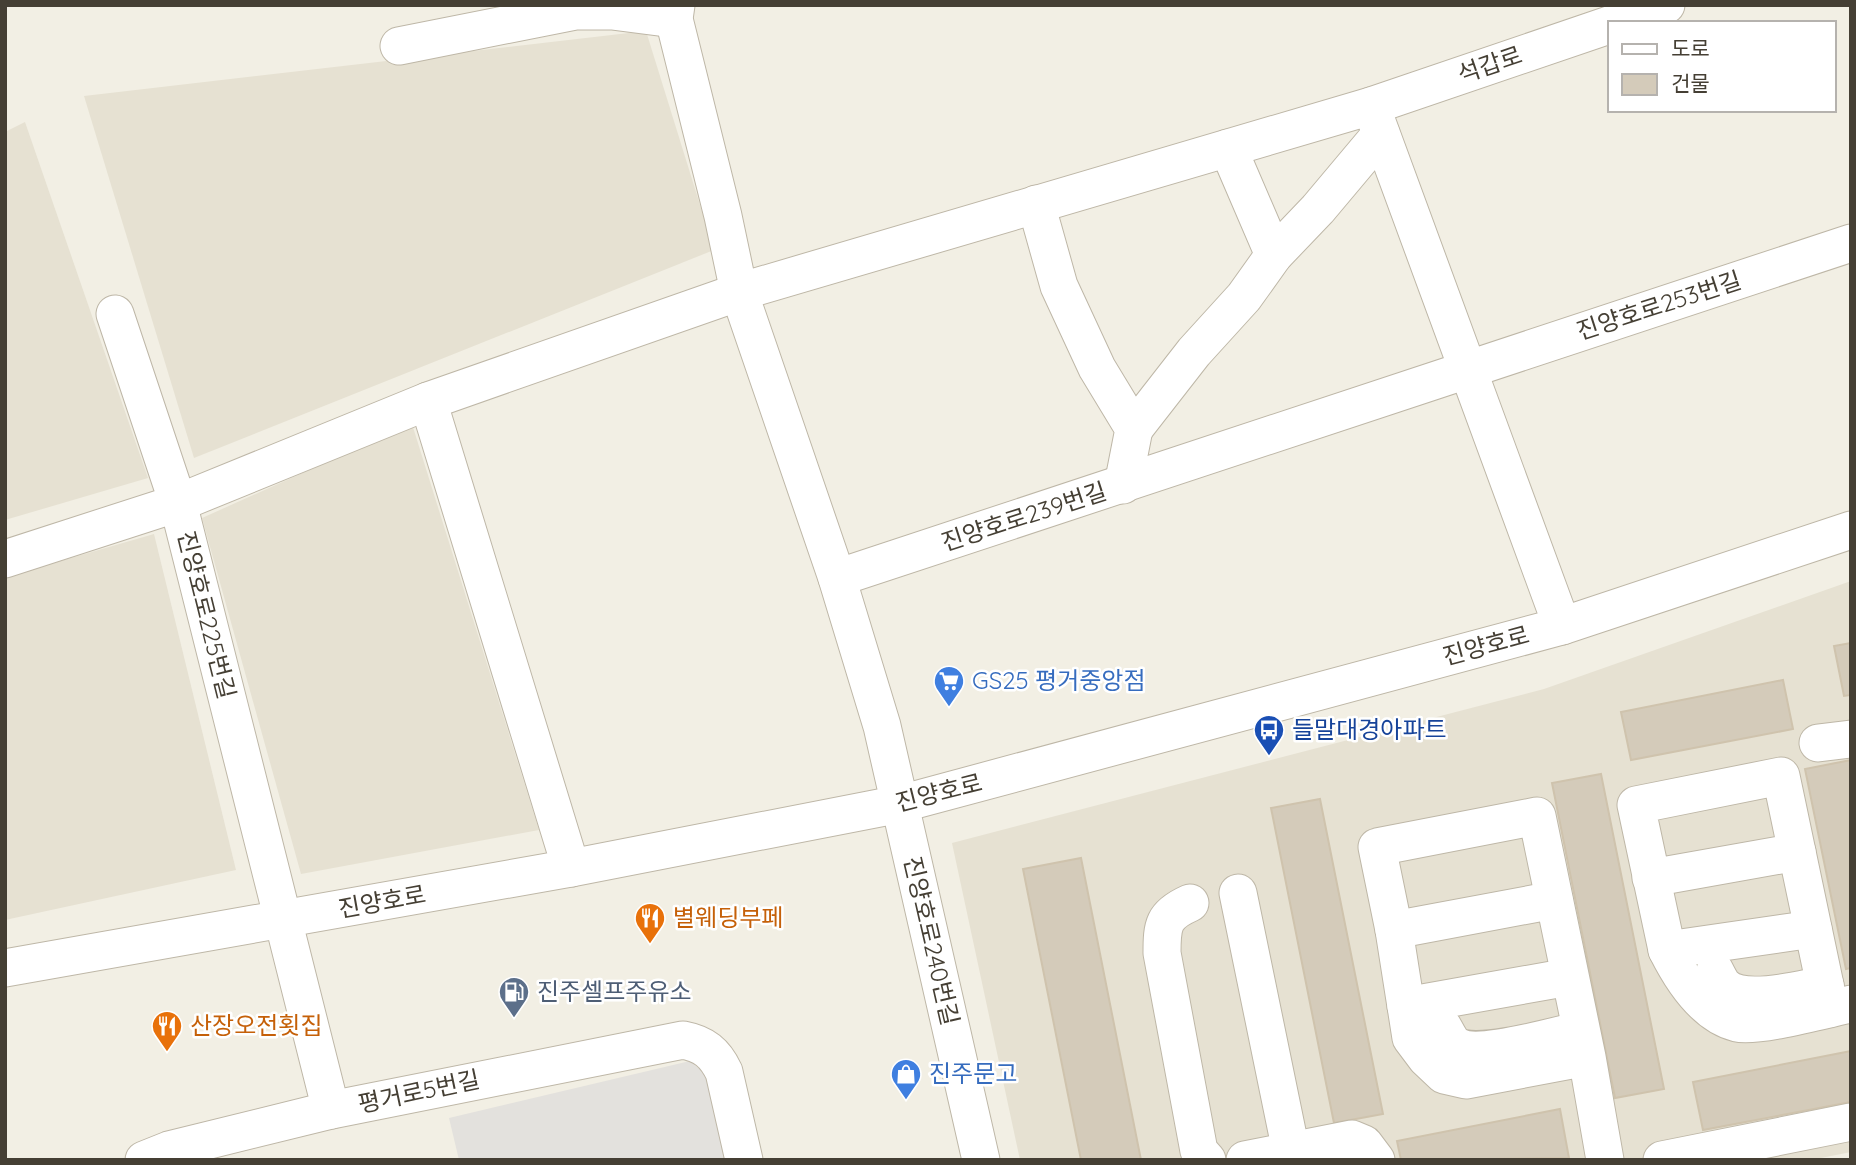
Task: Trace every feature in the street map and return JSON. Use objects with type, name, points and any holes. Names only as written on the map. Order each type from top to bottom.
[{"type":"street","points":[[1621,21],[1666,5]]},
{"type":"street","points":[[399,46],[575,11],[675,12],[739,292],[837,578],[882,726],[900,804]]},
{"type":"street","name":"석갑로","points":[[1376,120],[1608,24]]},
{"type":"street","points":[[1036,204],[1059,286],[1097,368],[1134,429],[1194,352],[1244,296],[1274,255],[1318,209],[1376,120]]},
{"type":"street","points":[[5,559],[178,503],[428,401],[739,292],[1227,148],[1376,120]]},
{"type":"street","points":[[1376,120],[1562,626]]},
{"type":"street","points":[[1227,148],[1274,255]]},
{"type":"street","name":"진양호로253번길","points":[[1123,485],[1851,243]]},
{"type":"street","name":"진양호로225번길","points":[[115,314],[178,503],[331,1110]]},
{"type":"street","points":[[428,401],[570,868]]},
{"type":"street","name":"진양호로239번길","points":[[837,578],[1123,485],[1134,429]]},
{"type":"street","name":"진양호로","points":[[5,968],[570,868],[900,804],[1562,626],[1851,530]]},
{"type":"street","points":[[1781,776],[1813,929],[1835,999],[1754,1024],[1738,1024],[1720,1016],[1696,996],[1676,969],[1667,950],[1636,805],[1781,776]]},
{"type":"street","name":"진양호로240번길","points":[[900,804],[981,1160]]},
{"type":"street","points":[[1583,1044],[1466,1080],[1444,1075],[1426,1058],[1411,1038],[1394,930],[1377,847],[1537,816],[1583,1044],[1605,1160]]},
{"type":"street","points":[[1651,878],[1797,852]]},
{"type":"street","points":[[1238,893],[1291,1151]]},
{"type":"street","points":[[1394,930],[1554,900]]},
{"type":"street","points":[[1190,903],[1172,913],[1164,923],[1162,953],[1199,1151],[1207,1160]]},
{"type":"street","points":[[1667,950],[1813,929]]},
{"type":"street","points":[[1715,971],[1723,985],[1750,997],[1835,999]]},
{"type":"street","points":[[1406,1006],[1569,977]]},
{"type":"street","points":[[1443,1027],[1454,1044],[1470,1051],[1583,1044]]},
{"type":"street","name":"평거로5번길","points":[[144,1160],[169,1150],[331,1110],[683,1040],[697,1043],[709,1050],[718,1060],[724,1072],[744,1160]]},
{"type":"street","points":[[1662,1160],[1851,1122]]},
{"type":"street","points":[[1245,1160],[1352,1139],[1364,1144],[1376,1160]]},
{"type":"shaded area","points":[[646,31],[714,250],[194,458],[84,96]]},
{"type":"shaded area","points":[[25,122],[148,478],[5,520],[5,132]]},
{"type":"shaded area","points":[[412,424],[539,830],[301,874],[202,518]]},
{"type":"shaded area","points":[[154,534],[236,870],[5,920],[5,577]]},
{"type":"shaded area","points":[[1851,581],[1851,1152],[1811,1160],[1020,1160],[952,843],[1544,689]]},
{"type":"shaded area","points":[[690,1061],[708,1076],[729,1160],[459,1160],[449,1118]]},
{"type":"building","points":[[1851,643],[1851,695],[1844,696],[1834,646]]},
{"type":"building","points":[[1783,680],[1793,729],[1631,760],[1621,712]]},
{"type":"building","points":[[1851,760],[1851,968],[1846,969],[1805,769]]},
{"type":"building","points":[[1601,774],[1664,1089],[1615,1098],[1552,783]]},
{"type":"building","points":[[1320,799],[1383,1114],[1334,1123],[1271,808]]},
{"type":"building","points":[[1081,858],[1141,1160],[1081,1160],[1023,869]]},
{"type":"building","points":[[1851,1051],[1851,1102],[1703,1130],[1693,1082]]},
{"type":"building","points":[[1560,1109],[1569,1158],[1401,1160],[1397,1141]]},
{"type":"place","name":"GS25 평거중앙점","points":[[949,708]]},
{"type":"place","name":"들말대경아파트","points":[[1269,757]]},
{"type":"place","name":"별웨딩부페","points":[[650,945]]},
{"type":"place","name":"진주셀프주유소","points":[[514,1019]]},
{"type":"place","name":"산장오전횟집","points":[[167,1053]]},
{"type":"place","name":"진주문고","points":[[906,1101]]}]
